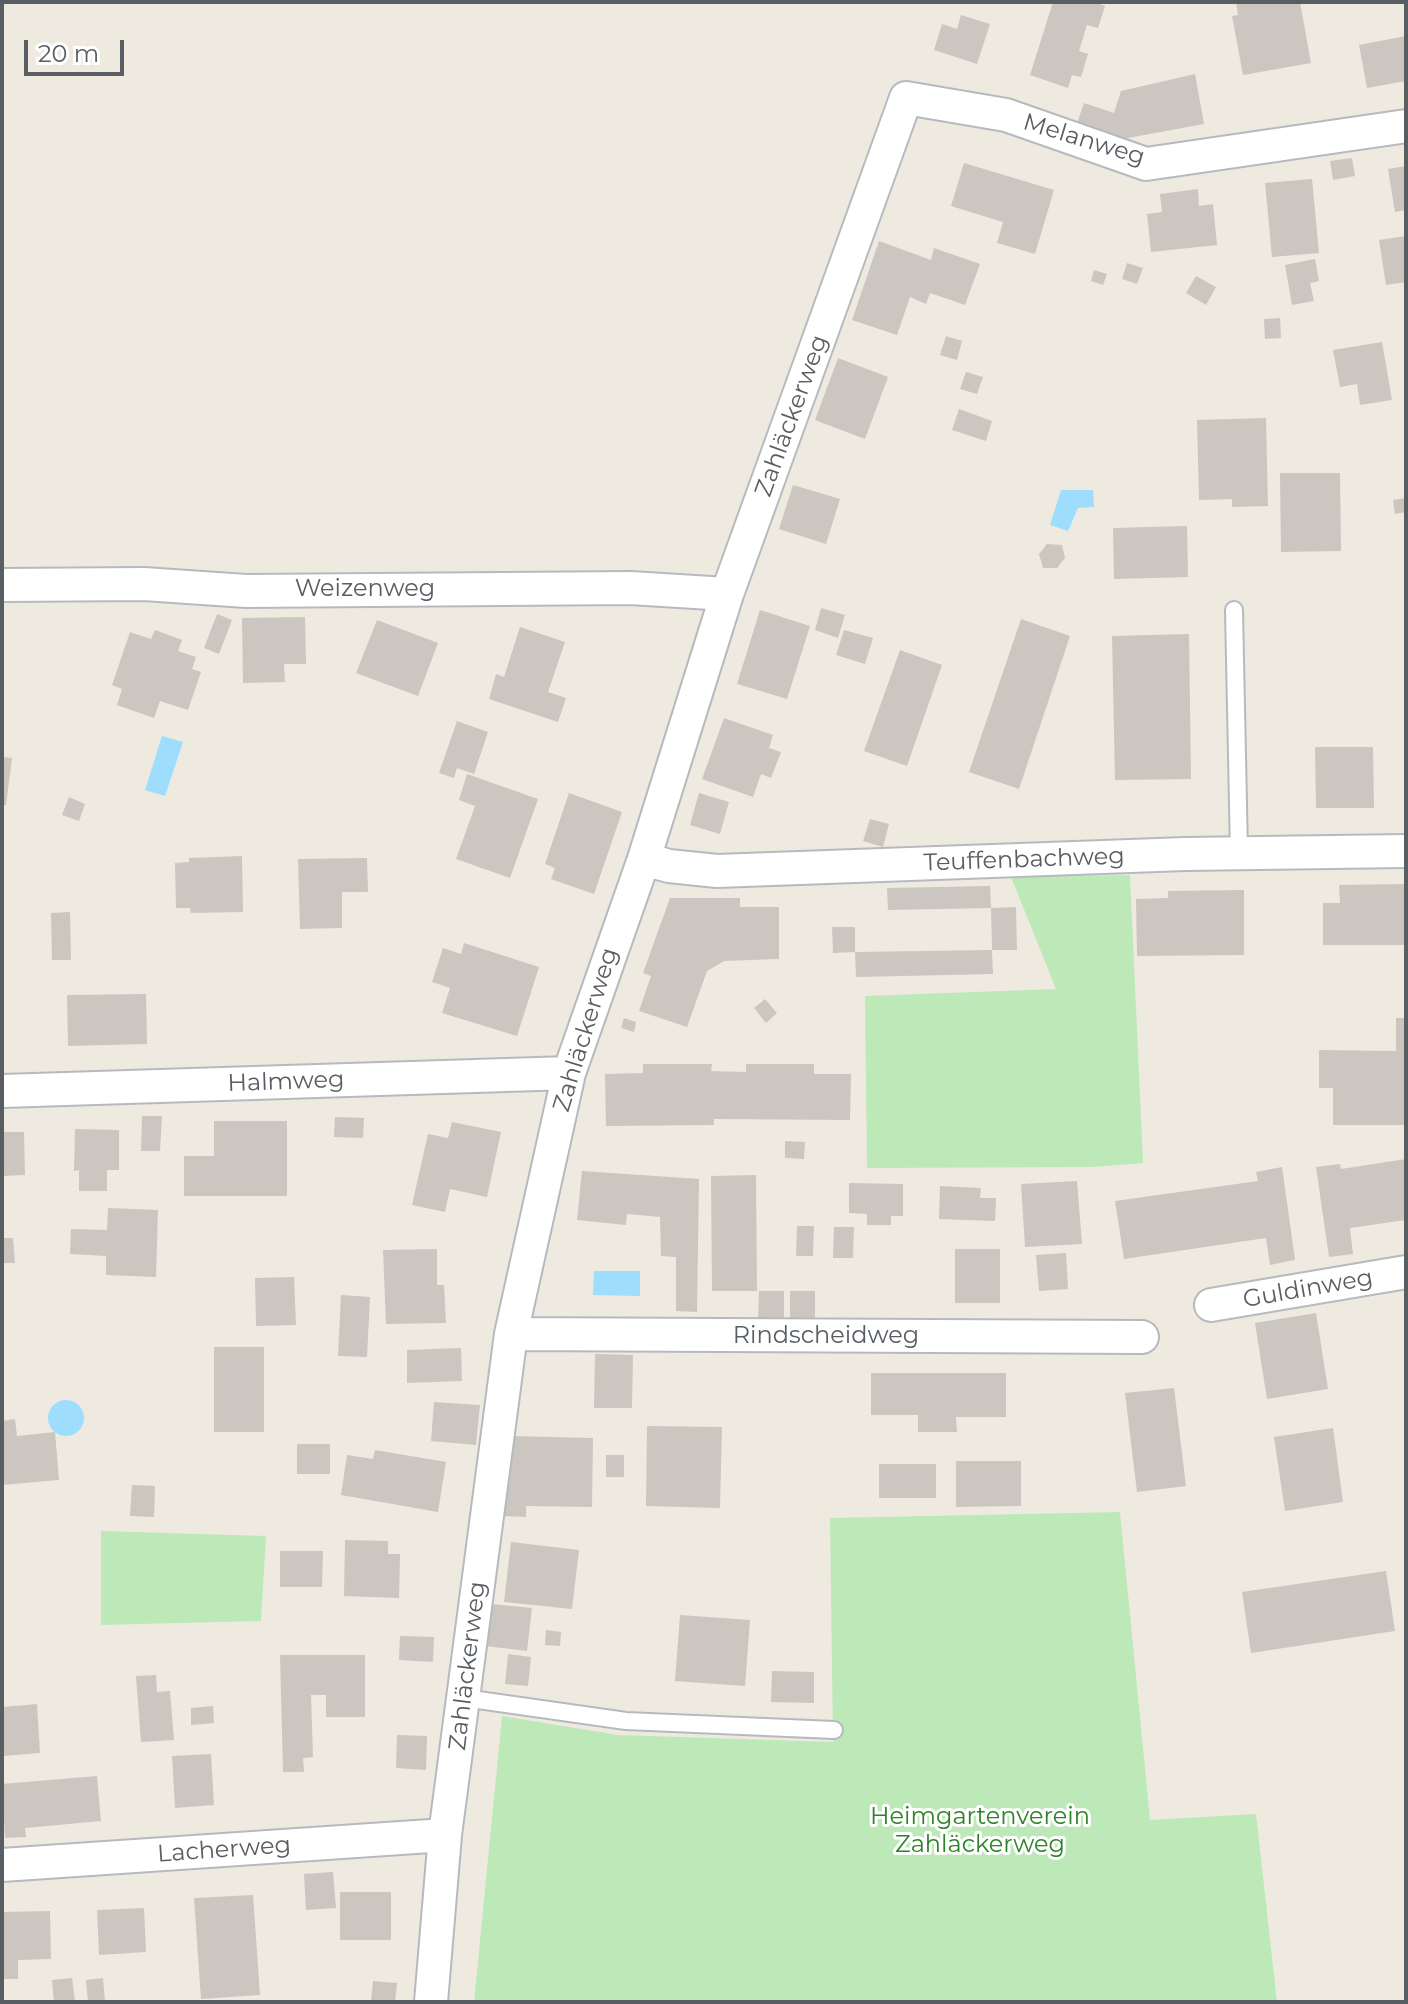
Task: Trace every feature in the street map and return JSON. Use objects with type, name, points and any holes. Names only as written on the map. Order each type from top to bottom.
[{"type":"street","name":"Melanweg","points":[[906,98],[1006,115],[1146,164],[1406,126]]},
{"type":"street","name":"Zahläckerweg","points":[[431,2002],[445,1835],[511,1334],[569,1073],[644,859],[727,594],[906,98]]},
{"type":"street","name":"Weizenweg","points":[[2,585],[144,584],[246,591],[630,588],[727,594]]},
{"type":"street","name":"Teuffenbachweg","points":[[644,859],[669,866],[717,871],[1239,853],[1406,851]]},
{"type":"street","name":"Halmweg","points":[[2,1091],[569,1073]]},
{"type":"street","name":"Guldinweg","points":[[1211,1305],[1406,1272]]},
{"type":"street","name":"Rindscheidweg","points":[[511,1334],[1142,1337]]},
{"type":"street","name":"Lacherweg","points":[[2,1865],[445,1835]]},
{"type":"lane","points":[[1234,610],[1239,853]]},
{"type":"lane","points":[[464,1698],[626,1721],[834,1730]]},
{"type":"green space","points":[[1130,875],[1143,1163],[1092,1167],[867,1168],[865,996],[1056,989],[1011,877]]},
{"type":"green space","name":"Heimgartenverein Zahläckerweg","points":[[1120,1512],[1150,1820],[1256,1814],[1277,2002],[474,2002],[502,1716],[618,1735],[833,1742],[830,1518]]},
{"type":"green space","points":[[101,1531],[266,1536],[261,1621],[101,1625]]},
{"type":"water","points":[[1061,490],[1093,490],[1094,507],[1078,508],[1068,531],[1050,525]]},
{"type":"water","points":[[162,736],[183,742],[165,796],[145,790]]},
{"type":"water","points":[[594,1271],[640,1271],[640,1296],[593,1295]]},
{"type":"water","points":[[66,1400],[79,1405],[84,1418],[79,1431],[66,1436],[53,1431],[48,1418],[53,1405]]},
{"type":"building","points":[[1053,2],[1095,2],[1105,6],[1098,28],[1087,25],[1079,51],[1088,54],[1081,77],[1072,75],[1068,88],[1030,75]]},
{"type":"building","points":[[1236,2],[1300,2],[1311,63],[1243,75],[1232,16],[1238,15]]},
{"type":"building","points":[[961,15],[990,24],[977,64],[934,50],[942,24],[957,29]]},
{"type":"building","points":[[1406,36],[1406,81],[1367,88],[1359,45]]},
{"type":"building","points":[[1195,74],[1204,124],[1106,142],[1074,132],[1084,103],[1114,113],[1121,91]]},
{"type":"building","points":[[1352,158],[1355,176],[1333,180],[1330,161]]},
{"type":"building","points":[[964,163],[1054,190],[1035,254],[997,243],[1003,222],[951,206]]},
{"type":"building","points":[[1406,166],[1406,210],[1395,212],[1388,169]]},
{"type":"building","points":[[1312,179],[1319,253],[1272,257],[1265,183]]},
{"type":"building","points":[[1198,189],[1199,206],[1213,204],[1217,245],[1151,252],[1147,214],[1162,212],[1160,194]]},
{"type":"building","points":[[1406,236],[1406,282],[1386,285],[1379,240]]},
{"type":"building","points":[[879,241],[931,260],[934,248],[980,264],[965,305],[930,293],[926,304],[910,297],[897,335],[852,320]]},
{"type":"building","points":[[1315,259],[1319,281],[1310,283],[1314,301],[1292,305],[1285,265]]},
{"type":"building","points":[[1127,263],[1143,268],[1137,284],[1122,279]]},
{"type":"building","points":[[1094,270],[1107,274],[1103,285],[1091,281]]},
{"type":"building","points":[[1196,276],[1216,287],[1206,305],[1186,293]]},
{"type":"building","points":[[1280,318],[1281,338],[1265,339],[1264,319]]},
{"type":"building","points":[[946,336],[962,341],[957,360],[940,355]]},
{"type":"building","points":[[1382,342],[1392,400],[1360,405],[1357,384],[1340,387],[1333,350]]},
{"type":"building","points":[[838,358],[888,377],[865,439],[815,420]]},
{"type":"building","points":[[966,372],[983,377],[977,394],[960,389]]},
{"type":"building","points":[[959,409],[992,421],[986,441],[952,430]]},
{"type":"building","points":[[1266,418],[1268,506],[1232,507],[1232,499],[1199,500],[1197,420]]},
{"type":"building","points":[[1280,473],[1340,473],[1341,551],[1281,552]]},
{"type":"building","points":[[793,485],[840,499],[826,544],[779,529]]},
{"type":"building","points":[[1405,498],[1406,512],[1395,514],[1393,500]]},
{"type":"building","points":[[1187,526],[1188,577],[1114,579],[1113,528]]},
{"type":"building","points":[[1047,544],[1062,545],[1065,558],[1057,568],[1043,568],[1039,554]]},
{"type":"building","points":[[821,608],[845,615],[838,638],[815,630]]},
{"type":"building","points":[[760,610],[810,626],[787,699],[737,684]]},
{"type":"building","points":[[217,614],[232,620],[219,654],[204,648]]},
{"type":"building","points":[[305,617],[306,664],[284,664],[285,682],[243,683],[242,618]]},
{"type":"building","points":[[1021,619],[1070,636],[1019,789],[969,772]]},
{"type":"building","points":[[377,620],[438,643],[418,696],[356,673]]},
{"type":"building","points":[[520,627],[565,642],[548,692],[566,698],[558,722],[489,699],[496,674],[504,677]]},
{"type":"building","points":[[155,630],[182,640],[178,651],[196,657],[192,669],[201,672],[188,710],[160,701],[154,718],[117,705],[122,689],[112,685],[130,632],[151,639]]},
{"type":"building","points":[[844,630],[873,638],[865,664],[836,655]]},
{"type":"building","points":[[1189,634],[1191,779],[1115,780],[1112,636]]},
{"type":"building","points":[[900,650],[942,665],[907,766],[864,751]]},
{"type":"building","points":[[724,718],[773,735],[769,748],[781,752],[771,778],[761,774],[753,797],[702,779]]},
{"type":"building","points":[[457,721],[488,732],[474,774],[457,768],[454,778],[439,773]]},
{"type":"building","points":[[1315,747],[1373,747],[1374,808],[1316,808]]},
{"type":"building","points":[[2,757],[12,758],[6,805],[2,805]]},
{"type":"building","points":[[467,774],[538,799],[510,878],[456,859],[475,806],[459,800]]},
{"type":"building","points":[[569,793],[622,812],[594,894],[551,879],[555,868],[545,864]]},
{"type":"building","points":[[699,793],[729,802],[720,834],[690,825]]},
{"type":"building","points":[[69,797],[85,804],[79,821],[62,815]]},
{"type":"building","points":[[870,819],[889,824],[883,847],[863,841]]},
{"type":"building","points":[[242,856],[243,912],[191,913],[190,908],[176,908],[175,863],[189,862],[189,858]]},
{"type":"building","points":[[367,858],[368,892],[342,892],[342,928],[300,929],[298,859]]},
{"type":"building","points":[[1406,884],[1406,945],[1323,945],[1323,903],[1340,903],[1339,885]]},
{"type":"building","points":[[990,886],[991,908],[888,910],[887,888]]},
{"type":"building","points":[[1244,890],[1244,955],[1137,956],[1136,899],[1168,898],[1168,891]]},
{"type":"building","points":[[670,898],[740,898],[740,907],[779,907],[779,959],[724,961],[707,971],[687,1027],[639,1011],[651,976],[643,973]]},
{"type":"building","points":[[1016,907],[1017,950],[992,950],[991,908]]},
{"type":"building","points":[[70,912],[71,960],[52,960],[51,913]]},
{"type":"building","points":[[832,927],[855,927],[855,952],[833,953]]},
{"type":"building","points":[[464,943],[539,967],[517,1036],[442,1013],[450,988],[432,982],[443,948],[461,954]]},
{"type":"building","points":[[992,950],[993,974],[856,977],[855,952]]},
{"type":"building","points":[[146,994],[147,1044],[68,1046],[67,995]]},
{"type":"building","points":[[765,999],[777,1013],[766,1023],[754,1008]]},
{"type":"building","points":[[624,1018],[636,1022],[634,1032],[621,1028]]},
{"type":"building","points":[[1396,1018],[1406,1018],[1404,1125],[1333,1125],[1333,1088],[1319,1088],[1319,1050],[1396,1051]]},
{"type":"building","points":[[643,1064],[712,1064],[711,1071],[746,1072],[746,1064],[814,1064],[814,1074],[851,1074],[850,1120],[714,1119],[714,1125],[606,1126],[605,1074],[643,1073]]},
{"type":"building","points":[[142,1116],[162,1116],[160,1151],[141,1151]]},
{"type":"building","points":[[335,1117],[364,1118],[363,1138],[334,1137]]},
{"type":"building","points":[[214,1121],[287,1121],[287,1196],[184,1196],[184,1156],[214,1156]]},
{"type":"building","points":[[452,1122],[501,1132],[487,1197],[450,1189],[445,1212],[412,1205],[428,1134],[448,1138]]},
{"type":"building","points":[[75,1129],[119,1130],[119,1170],[107,1170],[107,1191],[79,1191],[79,1170],[74,1171]]},
{"type":"building","points":[[2,1132],[24,1132],[25,1175],[2,1176]]},
{"type":"building","points":[[785,1141],[805,1142],[804,1159],[785,1158]]},
{"type":"building","points":[[1406,1159],[1406,1220],[1350,1228],[1353,1254],[1329,1257],[1316,1167],[1340,1164],[1341,1169]]},
{"type":"building","points":[[1282,1167],[1295,1260],[1270,1265],[1266,1238],[1124,1259],[1115,1201],[1258,1181],[1256,1172]]},
{"type":"building","points":[[582,1171],[699,1179],[697,1312],[676,1311],[676,1257],[661,1256],[660,1217],[627,1214],[626,1225],[577,1220]]},
{"type":"building","points":[[756,1175],[757,1291],[712,1291],[711,1176]]},
{"type":"building","points":[[1077,1181],[1082,1244],[1025,1247],[1021,1184]]},
{"type":"building","points":[[849,1183],[903,1184],[903,1216],[891,1216],[891,1225],[867,1225],[867,1214],[849,1213]]},
{"type":"building","points":[[940,1186],[981,1188],[980,1198],[996,1198],[995,1221],[939,1219]]},
{"type":"building","points":[[108,1208],[158,1210],[156,1277],[106,1275],[106,1256],[70,1254],[71,1229],[107,1230]]},
{"type":"building","points":[[797,1226],[814,1226],[813,1256],[796,1256]]},
{"type":"building","points":[[834,1227],[854,1227],[853,1258],[833,1258]]},
{"type":"building","points":[[2,1238],[13,1238],[15,1263],[2,1263]]},
{"type":"building","points":[[437,1249],[437,1285],[444,1285],[446,1323],[386,1324],[383,1250]]},
{"type":"building","points":[[955,1249],[1000,1249],[1000,1303],[955,1303]]},
{"type":"building","points":[[1066,1253],[1068,1289],[1039,1291],[1036,1255]]},
{"type":"building","points":[[294,1277],[296,1325],[256,1326],[255,1278]]},
{"type":"building","points":[[759,1291],[784,1291],[784,1322],[758,1321]]},
{"type":"building","points":[[790,1291],[815,1291],[815,1323],[790,1322]]},
{"type":"building","points":[[341,1295],[370,1297],[367,1357],[338,1356]]},
{"type":"building","points":[[1316,1313],[1328,1389],[1267,1399],[1255,1323]]},
{"type":"building","points":[[214,1347],[264,1347],[264,1432],[214,1432]]},
{"type":"building","points":[[461,1348],[462,1381],[407,1383],[407,1350]]},
{"type":"building","points":[[595,1354],[633,1355],[632,1408],[594,1408]]},
{"type":"building","points":[[871,1373],[1006,1373],[1006,1417],[956,1417],[957,1432],[918,1432],[918,1415],[871,1415]]},
{"type":"building","points":[[1174,1388],[1186,1486],[1137,1492],[1125,1393]]},
{"type":"building","points":[[434,1402],[480,1405],[476,1445],[431,1441]]},
{"type":"building","points":[[15,1419],[17,1436],[55,1432],[59,1480],[2,1485],[2,1421]]},
{"type":"building","points":[[647,1426],[722,1427],[720,1508],[646,1506]]},
{"type":"building","points":[[1333,1428],[1343,1502],[1285,1511],[1274,1437]]},
{"type":"building","points":[[510,1436],[593,1438],[592,1507],[526,1506],[526,1517],[503,1516],[504,1487],[509,1487]]},
{"type":"building","points":[[297,1444],[330,1444],[330,1474],[297,1474]]},
{"type":"building","points":[[375,1450],[446,1462],[438,1512],[341,1495],[347,1455],[373,1459]]},
{"type":"building","points":[[606,1455],[624,1455],[624,1477],[606,1477]]},
{"type":"building","points":[[956,1461],[1021,1461],[1021,1506],[956,1507]]},
{"type":"building","points":[[879,1464],[936,1464],[936,1498],[879,1498]]},
{"type":"building","points":[[132,1485],[155,1486],[154,1517],[130,1516]]},
{"type":"building","points":[[345,1540],[388,1541],[388,1554],[400,1554],[399,1598],[344,1596]]},
{"type":"building","points":[[511,1542],[579,1550],[572,1609],[504,1602]]},
{"type":"building","points":[[280,1551],[323,1551],[322,1587],[280,1587]]},
{"type":"building","points":[[1386,1571],[1395,1631],[1251,1653],[1242,1592]]},
{"type":"building","points":[[491,1604],[532,1608],[527,1651],[486,1646]]},
{"type":"building","points":[[680,1615],[750,1620],[745,1686],[675,1681]]},
{"type":"building","points":[[546,1630],[561,1632],[560,1646],[545,1645]]},
{"type":"building","points":[[400,1636],[434,1637],[433,1662],[399,1660]]},
{"type":"building","points":[[508,1654],[531,1657],[528,1686],[505,1684]]},
{"type":"building","points":[[280,1655],[365,1655],[365,1717],[326,1717],[326,1695],[311,1695],[313,1757],[303,1758],[304,1772],[283,1772]]},
{"type":"building","points":[[772,1671],[814,1672],[814,1703],[771,1702]]},
{"type":"building","points":[[156,1675],[157,1692],[170,1691],[174,1740],[141,1742],[136,1676]]},
{"type":"building","points":[[37,1704],[40,1753],[3,1756],[2,1707]]},
{"type":"building","points":[[213,1706],[214,1723],[191,1725],[191,1708]]},
{"type":"building","points":[[397,1735],[427,1736],[426,1770],[396,1768]]},
{"type":"building","points":[[211,1754],[214,1805],[175,1808],[172,1756]]},
{"type":"building","points":[[97,1776],[101,1821],[25,1828],[26,1837],[5,1838],[2,1784]]},
{"type":"building","points":[[333,1872],[336,1908],[306,1910],[304,1874]]},
{"type":"building","points":[[340,1892],[391,1892],[391,1940],[340,1940]]},
{"type":"building","points":[[253,1895],[260,1995],[201,1999],[194,1898]]},
{"type":"building","points":[[144,1908],[146,1952],[99,1955],[97,1910]]},
{"type":"building","points":[[50,1911],[51,1959],[18,1960],[18,1979],[2,1979],[2,1912]]},
{"type":"building","points":[[72,1978],[75,2002],[54,2002],[52,1980]]},
{"type":"building","points":[[103,1978],[105,2002],[88,2002],[86,1980]]},
{"type":"building","points":[[373,1981],[397,1983],[395,2002],[371,2002]]}]
